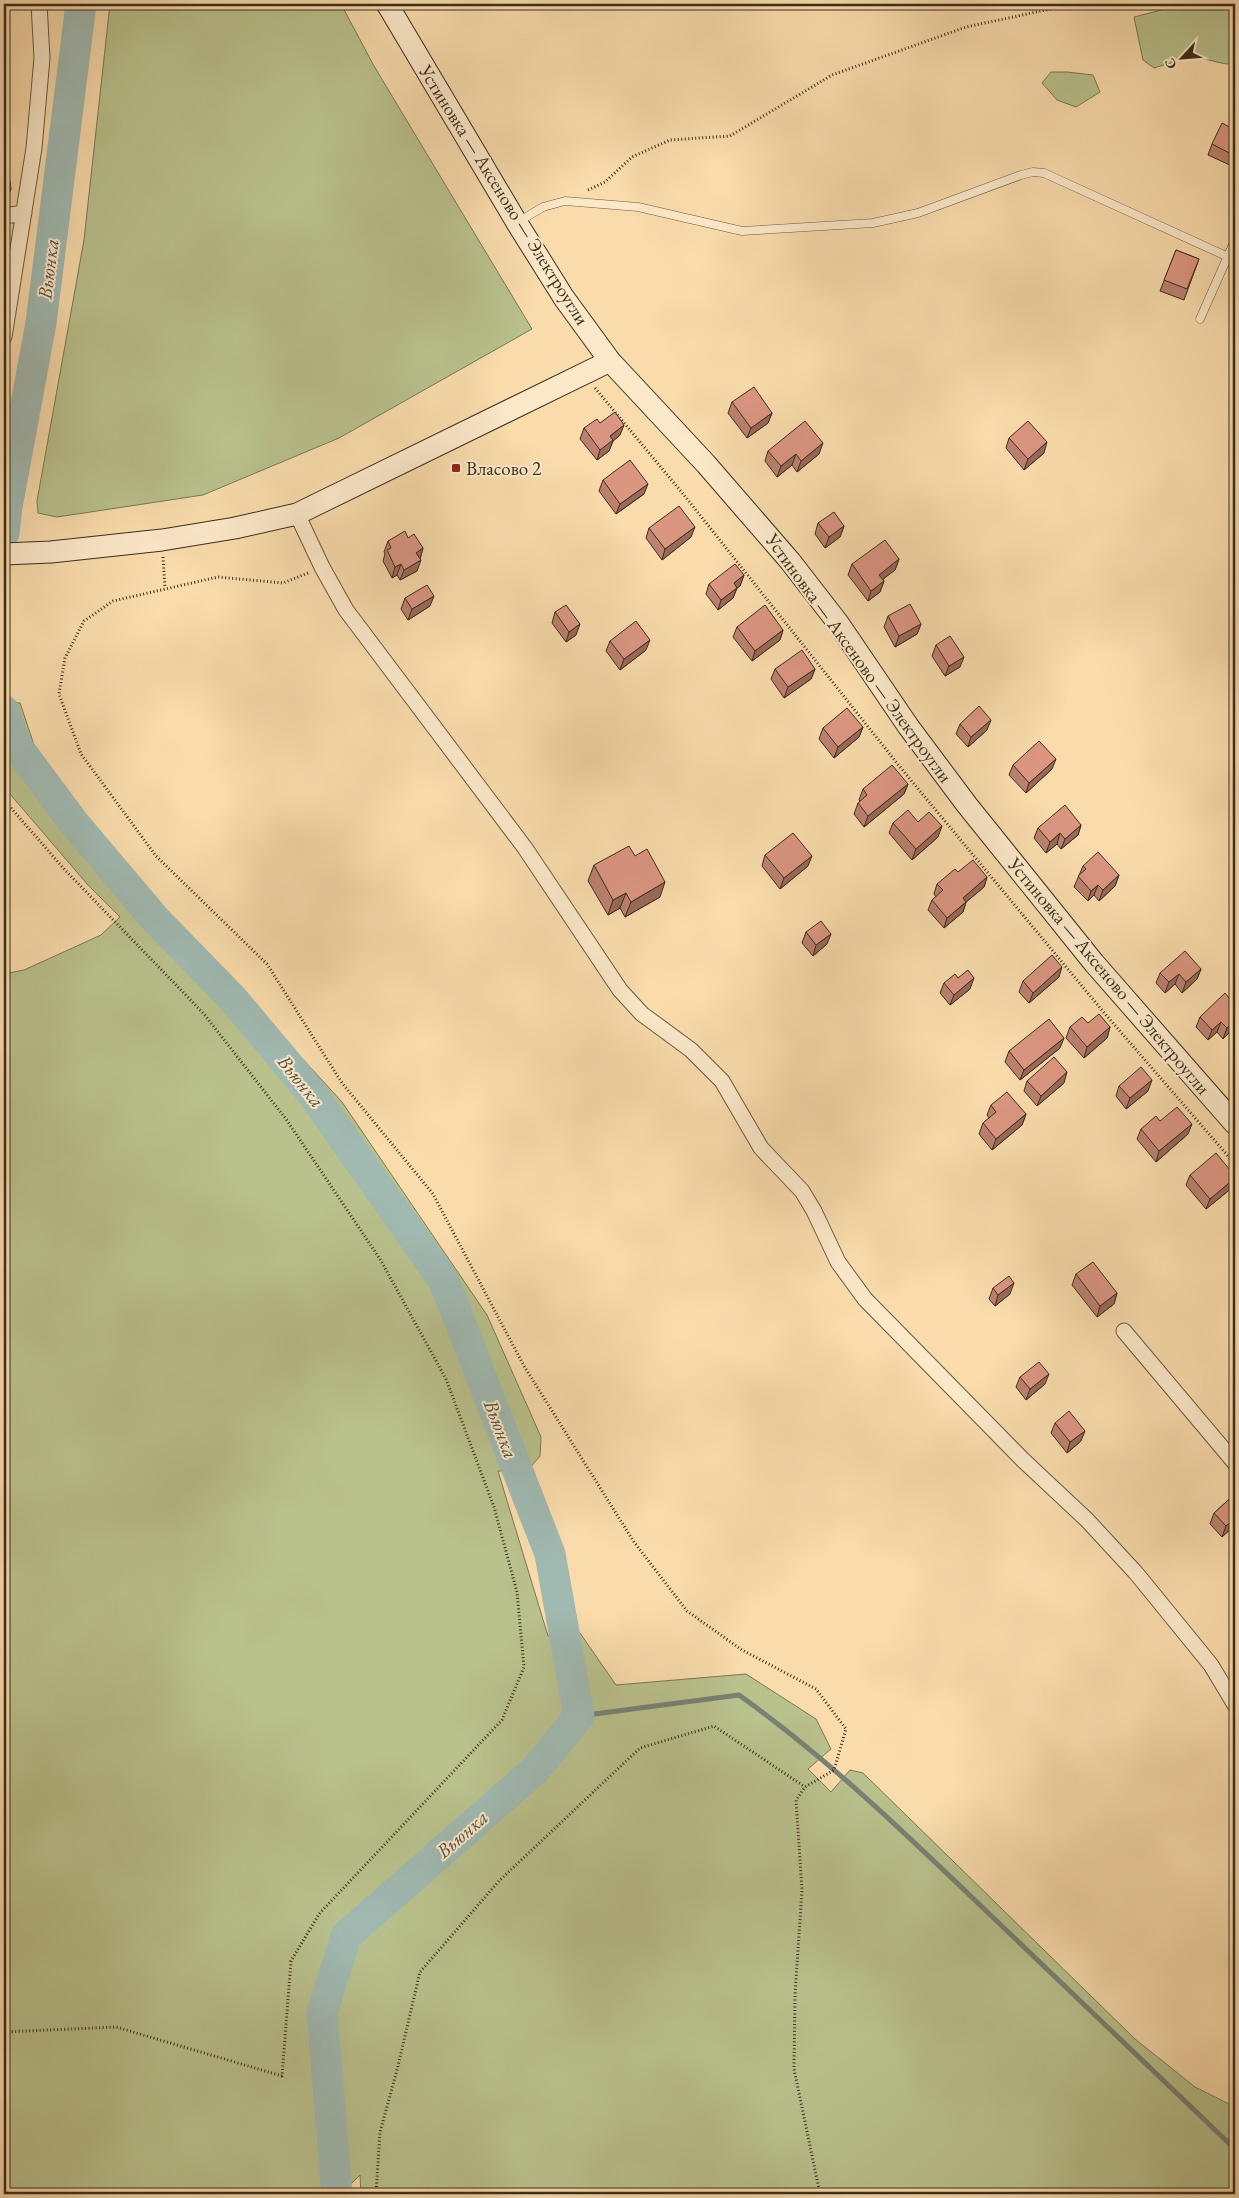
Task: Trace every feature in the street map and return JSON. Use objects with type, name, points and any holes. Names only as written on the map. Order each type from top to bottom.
[{"type":"main road","name":"Устиновка — Аксеново — Электроугли","points":[[387,4],[517,223],[564,298],[610,361],[706,464],[790,560],[838,623],[908,726],[967,805],[1094,963],[1235,1124]]},
{"type":"main road","points":[[4,554],[52,552],[162,540],[235,528],[297,514],[610,361]]},
{"type":"street","points":[[4,338],[34,148],[42,58],[39,4]]},
{"type":"street","points":[[4,216],[24,213]]},
{"type":"street","points":[[297,514],[322,567],[346,610],[525,848],[620,990],[642,1014],[691,1050],[722,1081],[761,1148],[802,1190],[838,1262],[865,1299],[1024,1460],[1087,1520],[1136,1573],[1211,1665],[1235,1705]]},
{"type":"street","points":[[1124,1331],[1235,1463]]},
{"type":"lane","points":[[517,223],[543,207],[565,201],[638,207],[742,231],[873,223],[918,213],[1021,175],[1044,172],[1232,258]]},
{"type":"lane","points":[[1200,320],[1232,258],[1235,240]]},
{"type":"path","points":[[565,201],[605,182],[632,157],[670,140],[730,136],[832,75],[966,27],[1074,4]]},
{"type":"path","points":[[1108,4],[1124,8],[1139,4]]},
{"type":"path","points":[[584,374],[684,495],[900,767],[1106,1015],[1235,1164]]},
{"type":"path","points":[[162,540],[165,588]]},
{"type":"path","points":[[322,567],[282,583],[218,576],[113,601],[84,621],[65,658],[59,694],[81,754],[156,856],[267,964],[342,1083],[433,1194],[524,1366],[634,1542],[681,1604],[687,1611],[742,1650],[816,1689],[846,1728],[834,1770],[805,1787],[796,1800],[802,1890],[795,1995],[794,2069],[820,2194]]},
{"type":"path","points":[[4,800],[83,890],[204,1014],[286,1119],[380,1259],[446,1380],[494,1507],[517,1592],[524,1667],[502,1720],[320,1914],[291,1961],[282,2076],[116,2027],[4,2032]]},
{"type":"path","points":[[376,2194],[380,2132],[420,1972],[499,1881],[640,1748],[714,1726],[805,1787]]},
{"type":"green space","points":[[110,4],[341,4],[374,66],[532,329],[339,438],[203,495],[57,517],[38,513],[37,501],[84,240]]},
{"type":"green space","points":[[1185,4],[1235,4],[1235,64],[1192,59],[1154,68],[1143,60],[1134,17]]},
{"type":"green space","points":[[1051,72],[1093,75],[1100,92],[1076,107],[1057,100],[1042,83]]},
{"type":"green space","points":[[4,702],[20,703],[35,748],[90,826],[342,1102],[487,1315],[541,1437],[540,1456],[527,1471],[498,1471],[548,1636],[580,1633],[616,1685],[746,1674],[816,1719],[831,1749],[808,1769],[831,1792],[850,1770],[863,1773],[1135,2039],[1195,2087],[1229,2104],[1235,2103],[1235,2179],[1233,2194],[361,2194],[360,2175],[343,2192],[325,2184],[325,2194],[4,2194],[4,974],[24,970],[101,935],[120,917],[88,885],[4,787]]},
{"type":"building","points":[[1222,123],[1235,130],[1235,156],[1212,144]]},
{"type":"building","points":[[8,169],[11,189],[4,190],[4,170]]},
{"type":"building","points":[[1176,250],[1199,259],[1187,289],[1164,280]]},
{"type":"building","points":[[754,387],[772,413],[751,428],[732,402]]},
{"type":"building","points":[[615,412],[624,425],[610,436],[613,440],[600,450],[584,428],[597,419],[600,423]]},
{"type":"building","points":[[805,421],[823,443],[801,461],[796,454],[781,466],[768,451]]},
{"type":"building","points":[[1028,421],[1047,442],[1028,459],[1009,438]]},
{"type":"building","points":[[630,460],[648,484],[620,504],[603,480]]},
{"type":"building","points":[[679,506],[695,527],[665,549],[649,528]]},
{"type":"building","points":[[834,512],[844,526],[829,537],[818,523]]},
{"type":"building","points":[[405,531],[408,538],[414,534],[423,548],[416,553],[421,560],[404,570],[401,564],[395,567],[387,550],[391,548],[388,541]]},
{"type":"building","points":[[885,540],[899,559],[879,575],[884,581],[871,591],[852,564]]},
{"type":"building","points":[[735,564],[744,575],[734,583],[737,588],[721,600],[709,584]]},
{"type":"building","points":[[427,585],[434,596],[412,609],[405,598]]},
{"type":"building","points":[[910,604],[921,624],[899,636],[888,616]]},
{"type":"building","points":[[566,605],[580,624],[569,632],[555,612]]},
{"type":"building","points":[[765,605],[783,630],[755,651],[737,627]]},
{"type":"building","points":[[636,621],[650,640],[624,659],[610,641]]},
{"type":"building","points":[[950,636],[964,657],[949,666],[936,645]]},
{"type":"building","points":[[802,650],[815,669],[788,687],[775,669]]},
{"type":"building","points":[[979,706],[991,720],[971,737],[960,724]]},
{"type":"building","points":[[847,708],[863,727],[838,747],[823,728]]},
{"type":"building","points":[[1039,741],[1056,759],[1029,783],[1013,765]]},
{"type":"building","points":[[892,765],[908,784],[868,816],[858,803],[867,795],[863,789]]},
{"type":"building","points":[[1065,805],[1081,825],[1065,839],[1060,833],[1050,842],[1038,828]]},
{"type":"building","points":[[908,810],[918,822],[929,812],[942,826],[916,849],[893,823]]},
{"type":"building","points":[[793,833],[812,856],[784,878],[765,855]]},
{"type":"building","points":[[629,846],[635,856],[647,849],[665,882],[631,902],[626,893],[613,900],[594,865]]},
{"type":"building","points":[[1098,852],[1119,875],[1103,890],[1098,885],[1091,891],[1078,876],[1086,869],[1083,866]]},
{"type":"building","points":[[973,860],[987,877],[963,898],[966,902],[947,918],[932,900],[943,890],[937,884],[955,869],[958,872]]},
{"type":"building","points":[[821,921],[831,934],[816,945],[806,932]]},
{"type":"building","points":[[1185,951],[1201,969],[1186,982],[1179,974],[1169,982],[1160,973]]},
{"type":"building","points":[[1052,955],[1062,967],[1033,993],[1023,981]]},
{"type":"building","points":[[968,970],[974,978],[954,995],[944,983],[955,974],[958,978]]},
{"type":"building","points":[[1225,993],[1235,1005],[1235,1020],[1227,1028],[1221,1022],[1212,1030],[1200,1017]]},
{"type":"building","points":[[1099,1014],[1110,1027],[1087,1047],[1070,1027],[1082,1017],[1088,1023]]},
{"type":"building","points":[[1049,1019],[1064,1038],[1024,1070],[1009,1051]]},
{"type":"building","points":[[1054,1057],[1067,1072],[1041,1096],[1027,1081]]},
{"type":"building","points":[[1141,1067],[1152,1080],[1130,1098],[1119,1086]]},
{"type":"building","points":[[1007,1092],[1026,1114],[996,1139],[983,1123],[996,1112],[991,1105]]},
{"type":"building","points":[[1177,1107],[1192,1124],[1159,1151],[1141,1129],[1156,1116],[1160,1121]]},
{"type":"building","points":[[1216,1153],[1235,1178],[1210,1199],[1190,1175]]},
{"type":"building","points":[[1093,1262],[1117,1293],[1100,1306],[1076,1274]]},
{"type":"building","points":[[1009,1276],[1014,1283],[998,1295],[993,1288]]},
{"type":"building","points":[[1039,1362],[1049,1374],[1030,1389],[1020,1377]]},
{"type":"building","points":[[1069,1411],[1085,1431],[1070,1442],[1055,1423]]},
{"type":"building","points":[[1235,1494],[1235,1518],[1226,1526],[1214,1513]]},
{"type":"waterway","name":"Вьюнка","points":[[4,533],[7,507],[41,323],[81,4]]},
{"type":"waterway","name":"Вьюнка","points":[[4,711],[16,745],[74,823],[155,919],[232,998],[311,1092],[444,1281],[550,1554],[579,1716],[535,1770],[346,1936],[322,2013],[337,2194]]},
{"type":"waterway","points":[[579,1716],[739,1695],[834,1769],[894,1823],[1235,2149]]},
{"type":"place","name":"Власово 2","points":[[456,468]]}]
